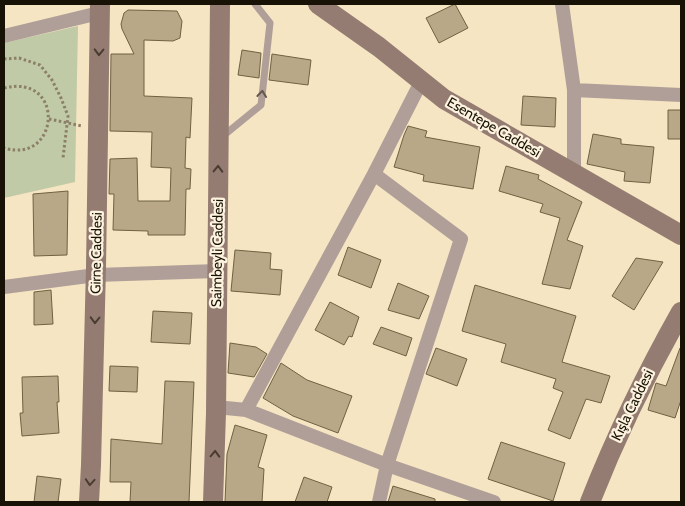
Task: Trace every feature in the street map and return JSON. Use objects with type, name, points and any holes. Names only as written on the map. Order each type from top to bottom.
[{"type":"street","name":"Saimbeyli Caddesi","points":[[213,502],[216,407],[220,4]]},
{"type":"street","name":"Esentepe Caddesi","points":[[318,4],[379,47],[421,82],[444,98],[681,235]]},
{"type":"street","points":[[562,4],[574,90],[574,173]]},
{"type":"street","points":[[4,36],[99,9]]},
{"type":"street","name":"Girne Caddesi","points":[[88,502],[91,465],[96,275],[99,9]]},
{"type":"street","points":[[246,410],[374,174],[421,82]]},
{"type":"street","points":[[574,90],[681,95]]},
{"type":"street","points":[[374,174],[461,239],[387,466],[379,502]]},
{"type":"street","points":[[4,287],[96,275],[217,271]]},
{"type":"street","name":"Kışla Caddesi","points":[[590,502],[644,378],[681,312]]},
{"type":"street","points":[[216,407],[246,410],[387,466],[494,502]]},
{"type":"lane","points":[[219,140],[261,105],[270,23],[255,4]]},
{"type":"path","points":[[4,59],[20,58],[40,65],[46,72],[61,98],[68,116],[63,158]]},
{"type":"path","points":[[4,88],[15,85],[27,87],[37,93],[45,102],[49,113],[48,125],[44,136],[35,145],[24,150],[4,148]]},
{"type":"path","points":[[49,119],[98,130]]},
{"type":"green space","points":[[78,26],[75,182],[4,198],[4,43]]},
{"type":"building","points":[[455,4],[468,28],[439,43],[426,18]]},
{"type":"building","points":[[128,10],[177,11],[182,21],[180,38],[173,41],[144,40],[144,96],[192,98],[190,138],[186,137],[185,168],[191,169],[190,189],[186,189],[185,235],[148,235],[148,231],[113,230],[114,194],[109,194],[110,159],[137,158],[138,201],[170,201],[171,168],[151,167],[152,132],[110,131],[111,54],[134,54],[121,24],[124,13]]},
{"type":"building","points":[[242,50],[261,53],[259,78],[238,75]]},
{"type":"building","points":[[272,54],[311,60],[308,85],[269,80]]},
{"type":"building","points":[[523,96],[556,98],[555,127],[521,125]]},
{"type":"building","points":[[668,110],[681,110],[681,139],[668,139]]},
{"type":"building","points":[[408,126],[427,131],[425,137],[480,147],[473,189],[423,181],[424,175],[394,167]]},
{"type":"building","points":[[593,134],[621,139],[621,144],[654,147],[650,183],[624,181],[625,172],[587,164]]},
{"type":"building","points":[[506,166],[539,175],[538,179],[582,202],[567,240],[583,246],[570,289],[542,284],[560,218],[540,212],[543,204],[499,191]]},
{"type":"building","points":[[68,191],[67,255],[34,256],[33,194]]},
{"type":"building","points":[[348,247],[381,260],[371,288],[338,275]]},
{"type":"building","points":[[235,250],[271,253],[270,269],[282,270],[280,295],[231,291]]},
{"type":"building","points":[[636,258],[663,262],[634,310],[612,296]]},
{"type":"building","points":[[398,283],[429,296],[419,319],[388,310]]},
{"type":"building","points":[[475,285],[576,316],[562,362],[610,376],[601,403],[586,399],[570,439],[548,430],[563,392],[553,388],[556,379],[501,362],[506,344],[462,331]]},
{"type":"building","points":[[51,290],[53,324],[34,325],[34,292]]},
{"type":"building","points":[[330,302],[359,317],[352,337],[349,336],[344,345],[315,330]]},
{"type":"building","points":[[153,311],[192,313],[190,344],[151,342]]},
{"type":"building","points":[[381,327],[412,338],[406,356],[373,344]]},
{"type":"building","points":[[230,343],[256,347],[267,354],[254,377],[228,373]]},
{"type":"building","points":[[436,348],[467,359],[457,386],[426,374]]},
{"type":"building","points":[[680,348],[681,400],[675,418],[648,410],[656,383],[666,386]]},
{"type":"building","points":[[281,363],[307,380],[352,396],[338,433],[293,416],[263,398]]},
{"type":"building","points":[[110,366],[138,367],[137,392],[109,391]]},
{"type":"building","points":[[58,376],[59,433],[22,436],[20,413],[23,413],[22,377]]},
{"type":"building","points":[[165,381],[194,382],[189,502],[130,502],[131,482],[110,482],[111,439],[162,444]]},
{"type":"building","points":[[235,425],[267,435],[258,467],[264,469],[262,502],[225,502],[227,454]]},
{"type":"building","points":[[501,442],[565,463],[553,501],[488,479]]},
{"type":"building","points":[[37,476],[61,479],[58,502],[34,502]]},
{"type":"building","points":[[304,477],[332,487],[327,502],[295,502]]},
{"type":"building","points":[[393,486],[435,499],[435,502],[388,502]]}]
